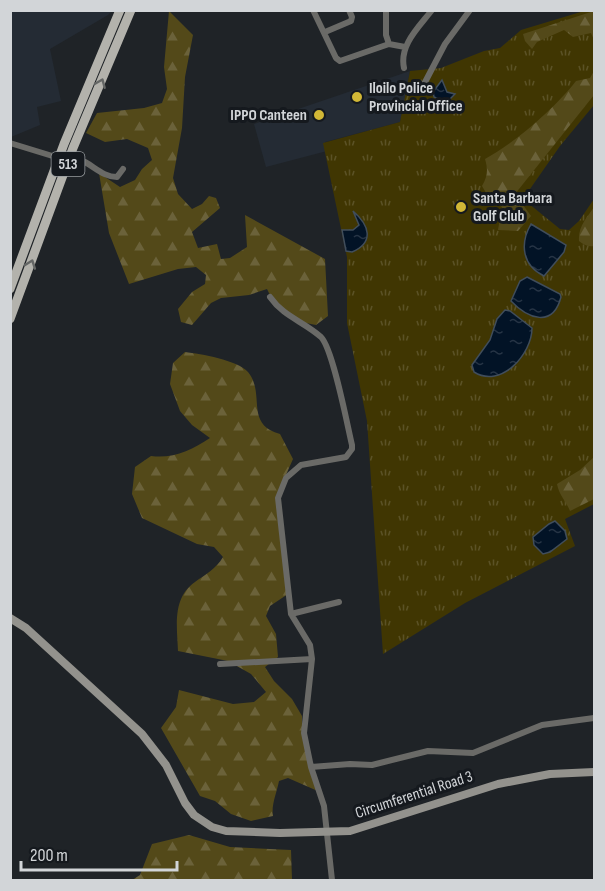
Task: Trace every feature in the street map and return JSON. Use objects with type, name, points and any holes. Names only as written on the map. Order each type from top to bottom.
[{"type":"main road","name":"513","points":[[10,289],[59,158],[120,10]]},
{"type":"main road","name":"513","points":[[11,318],[70,157],[131,10]]},
{"type":"main road","name":"Circumferential Road 3","points":[[10,618],[26,628],[142,734],[166,765],[189,808],[202,822],[226,831],[242,833],[350,831],[498,784],[550,774],[594,772]]},
{"type":"street","points":[[313,10],[336,58],[340,61],[389,44],[405,47]]},
{"type":"street","points":[[325,32],[351,21],[349,10]]},
{"type":"street","points":[[386,10],[386,35],[389,44]]},
{"type":"street","points":[[404,68],[402,55],[405,47],[432,10]]},
{"type":"street","points":[[423,86],[445,44],[470,10]]},
{"type":"street","points":[[10,143],[59,158]]},
{"type":"street","points":[[70,157],[85,162],[103,174],[114,178],[123,169]]},
{"type":"street","points":[[270,297],[280,310],[304,324],[325,343],[352,445],[346,457],[301,465],[286,478],[278,498],[291,614],[309,645],[312,659],[304,733],[311,767],[324,806],[332,880]]},
{"type":"street","points":[[291,614],[339,602]]},
{"type":"street","points":[[220,664],[312,659]]},
{"type":"street","points":[[311,767],[372,765],[428,751],[473,753],[542,725],[594,718]]},
{"type":"shaded area","points":[[11,10],[112,11],[50,49],[61,101],[37,107],[40,125],[11,137]]},
{"type":"shaded area","points":[[410,71],[400,122],[325,142],[327,151],[266,167],[254,124]]},
{"type":"green space","points":[[169,11],[193,35],[185,77],[182,128],[173,178],[178,194],[192,209],[202,204],[209,196],[216,198],[220,208],[192,232],[198,248],[217,244],[221,259],[230,258],[247,247],[245,215],[325,259],[328,316],[316,325],[298,321],[280,310],[267,289],[249,295],[221,298],[211,303],[192,325],[181,322],[178,309],[192,292],[205,284],[206,275],[196,267],[178,269],[129,284],[109,233],[99,173],[120,187],[135,180],[152,160],[148,148],[127,139],[105,142],[86,133],[97,113],[144,108],[162,103],[167,89],[164,67]]},
{"type":"green space","points":[[584,11],[594,11],[594,105],[560,146],[523,199],[560,229],[569,230],[579,221],[594,199],[594,504],[565,519],[575,546],[465,603],[383,654],[367,421],[347,323],[347,257],[323,143],[400,122],[410,71],[441,68],[484,51],[500,48],[521,30]]},
{"type":"green space","points":[[594,11],[594,40],[591,33],[573,37],[564,30],[537,42],[532,49],[525,41],[523,34]]},
{"type":"green space","points":[[594,71],[594,95],[515,194],[531,216],[518,231],[498,230],[502,207],[489,198],[482,186],[487,172],[485,159],[534,124],[576,81],[590,78]]},
{"type":"green space","points":[[594,207],[594,246],[584,245],[579,241],[580,231]]},
{"type":"green space","points":[[185,352],[227,361],[248,372],[256,390],[257,408],[262,423],[280,434],[293,459],[277,495],[288,594],[270,606],[266,616],[276,634],[278,657],[265,667],[274,681],[292,699],[302,716],[302,735],[320,792],[288,778],[279,781],[273,803],[273,816],[251,821],[231,814],[215,801],[200,796],[161,728],[176,707],[179,690],[233,704],[254,702],[266,692],[251,674],[228,661],[178,651],[178,613],[182,596],[223,557],[214,547],[197,544],[142,518],[132,494],[135,467],[151,456],[182,453],[210,438],[192,425],[180,411],[170,384],[173,363]]},
{"type":"green space","points":[[594,457],[594,499],[570,511],[557,484],[580,470]]},
{"type":"green space","points":[[189,835],[230,847],[291,850],[292,880],[132,880],[140,875],[152,844]]},
{"type":"water","points":[[442,80],[447,92],[455,94],[447,102],[434,97],[433,92]]},
{"type":"water","points":[[353,211],[366,227],[367,238],[359,248],[352,252],[346,251],[342,230],[353,230],[359,225]]},
{"type":"water","points":[[531,224],[566,245],[564,252],[544,276],[531,267],[525,254],[525,240]]},
{"type":"water","points":[[527,277],[560,294],[557,307],[546,317],[532,316],[511,301],[520,281]]},
{"type":"water","points":[[505,310],[510,311],[532,328],[527,348],[521,358],[504,372],[494,376],[484,376],[474,372],[472,365],[490,340],[497,319]]},
{"type":"water","points":[[555,521],[565,531],[567,539],[550,552],[543,554],[534,545],[533,537]]},
{"type":"place","name":"Iloilo Police Provincial Office","points":[[357,97]]},
{"type":"place","name":"IPPO Canteen","points":[[319,115]]},
{"type":"place","name":"Santa Barbara Golf Club","points":[[461,207]]}]
